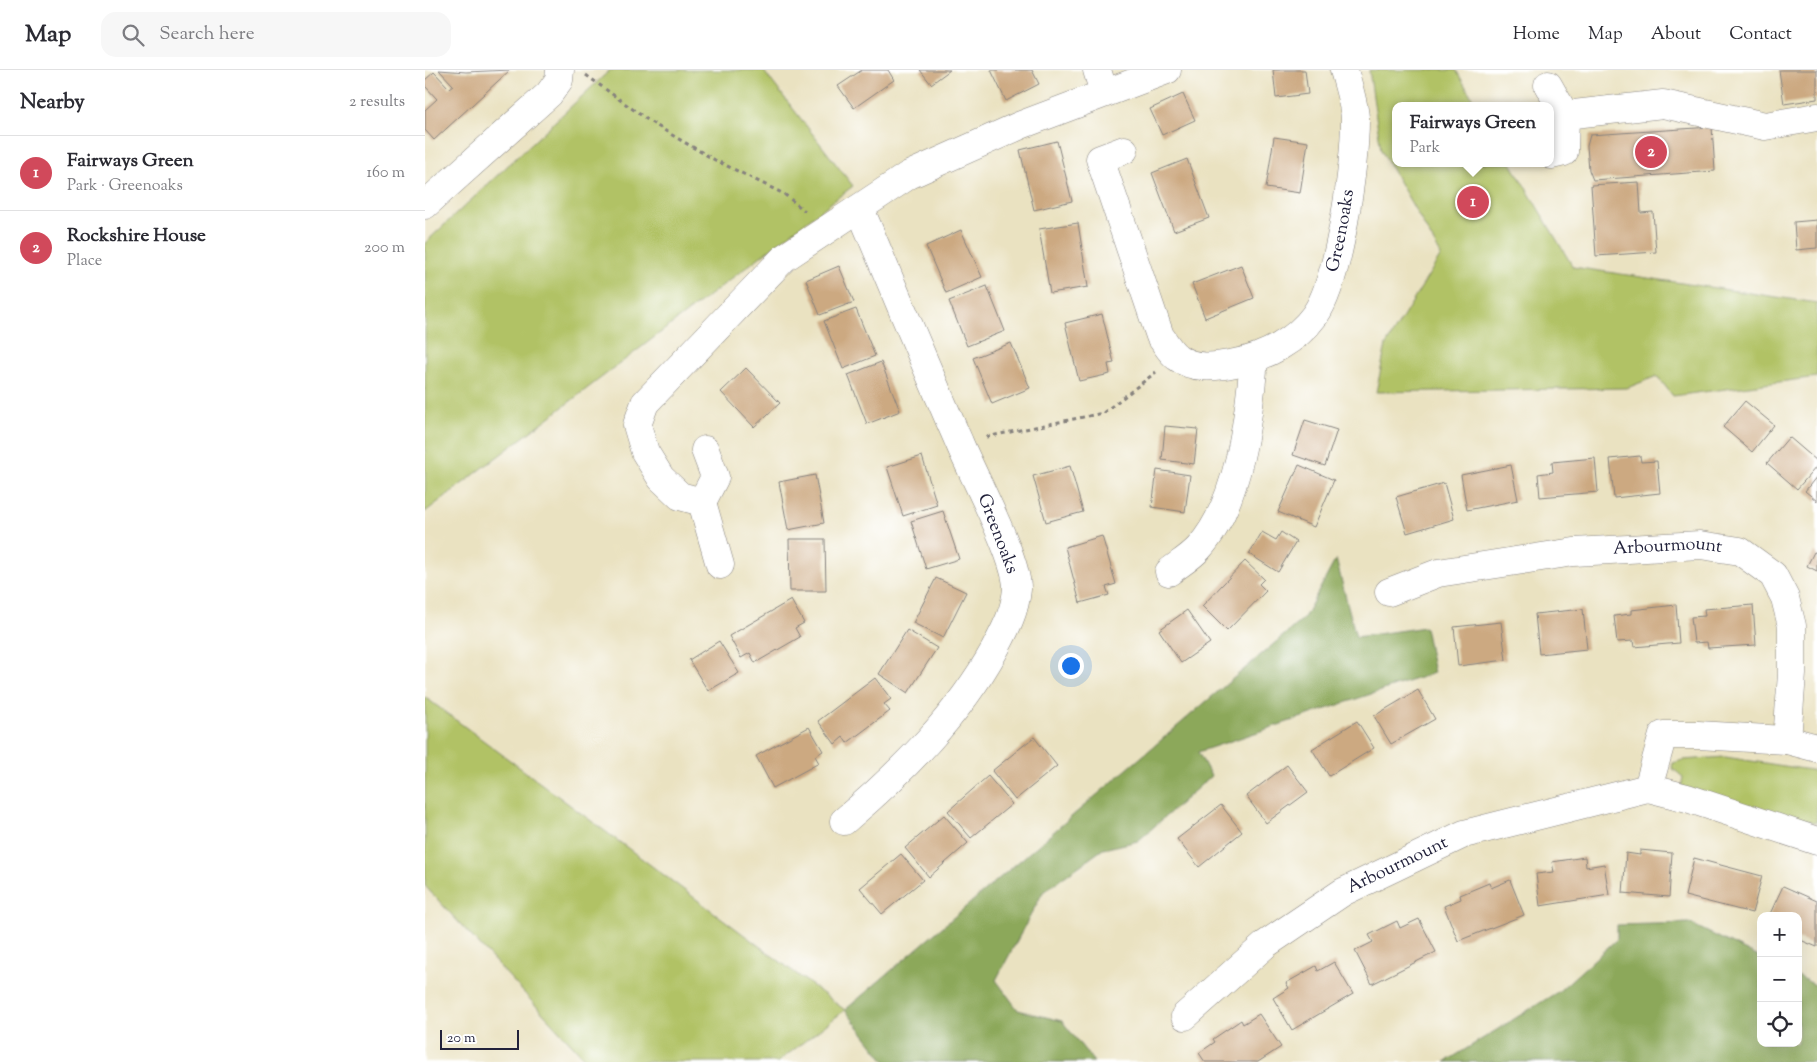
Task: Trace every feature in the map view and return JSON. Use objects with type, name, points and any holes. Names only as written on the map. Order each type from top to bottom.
[{"type":"street","points":[[702,502],[680,496],[661,478],[645,452],[637,425],[645,403],[784,258],[909,175],[1021,125],[1101,81],[1167,70]]},
{"type":"street","name":"Greenoaks","points":[[1124,150],[1100,160],[1160,336],[1177,357],[1196,366],[1224,365],[1254,360],[1293,339],[1315,314],[1326,290],[1336,258],[1353,160],[1355,116],[1344,70]]},
{"type":"street","points":[[425,205],[549,94],[559,80],[561,71]]},
{"type":"street","points":[[1547,85],[1565,115],[1564,152],[1554,154]]},
{"type":"street","points":[[1565,115],[1663,104],[1765,126],[1817,117]]},
{"type":"street","name":"Greenoaks","points":[[844,821],[879,791],[941,727],[978,678],[1011,618],[1017,588],[1008,552],[860,209]]},
{"type":"street","points":[[1169,572],[1199,549],[1220,517],[1237,466],[1249,414],[1254,360]]},
{"type":"street","points":[[705,450],[715,477],[702,502],[720,565]]},
{"type":"street","name":"Arbourmount","points":[[1389,592],[1437,573],[1574,552],[1700,545],[1740,551],[1773,575],[1785,598],[1792,626],[1792,674],[1787,740]]},
{"type":"street","points":[[1648,788],[1663,735],[1787,740],[1817,748]]},
{"type":"street","name":"Arbourmount","points":[[1185,1016],[1266,944],[1343,892],[1464,834],[1648,788],[1687,798],[1817,841]]},
{"type":"path","points":[[561,71],[583,72],[677,138],[715,160],[783,194],[808,214],[823,233]]},
{"type":"path","points":[[959,442],[1103,413],[1177,357]]},
{"type":"green space","points":[[610,70],[763,70],[853,186],[425,512],[425,243]]},
{"type":"green space","points":[[1369,70],[1456,70],[1475,102],[1392,102],[1392,167],[1513,167],[1573,267],[1817,303],[1817,377],[1673,396],[1657,376],[1627,388],[1376,392],[1386,345],[1441,255],[1381,150]]},
{"type":"green space","points":[[1336,559],[1356,637],[1425,627],[1434,673],[1198,752],[1211,776],[1138,841],[1103,849],[1043,892],[996,980],[1018,1010],[1062,1021],[1094,1062],[886,1062],[845,1010],[1304,618]]},
{"type":"green space","points":[[425,697],[845,1010],[778,1062],[588,1062],[425,886]]},
{"type":"green space","points":[[1725,757],[1817,771],[1817,823],[1792,816],[1784,821],[1681,787],[1683,777],[1672,768],[1673,763],[1683,760]]},
{"type":"green space","points":[[1689,923],[1757,956],[1757,1047],[1802,1047],[1802,978],[1817,986],[1817,1062],[1445,1062],[1559,991],[1617,939],[1617,925]]},
{"type":"building","points":[[439,70],[466,72],[510,70],[434,140],[425,130],[425,110],[437,99],[425,86],[425,80],[434,72],[449,88],[453,85]]},
{"type":"building","points":[[862,70],[888,70],[894,80],[854,108],[838,86]]},
{"type":"building","points":[[920,70],[950,70],[931,84]]},
{"type":"building","points":[[991,70],[1032,70],[1039,84],[1006,101]]},
{"type":"building","points":[[1273,70],[1305,70],[1308,94],[1276,98]]},
{"type":"building","points":[[1779,70],[1817,70],[1817,99],[1784,104]]},
{"type":"building","points":[[1183,94],[1195,120],[1162,135],[1150,109]]},
{"type":"building","points":[[1712,127],[1715,171],[1593,180],[1589,170],[1587,146],[1590,135]]},
{"type":"building","points":[[1274,137],[1308,142],[1300,193],[1266,188]]},
{"type":"building","points":[[1057,141],[1072,201],[1034,210],[1020,150]]},
{"type":"building","points":[[1187,159],[1209,218],[1174,231],[1152,173]]},
{"type":"building","points":[[1639,182],[1641,213],[1653,212],[1656,252],[1596,256],[1591,185]]},
{"type":"building","points":[[1817,220],[1817,248],[1796,250],[1794,222]]},
{"type":"building","points":[[1078,223],[1088,287],[1050,293],[1039,229]]},
{"type":"building","points":[[961,230],[982,277],[946,293],[926,246]]},
{"type":"building","points":[[1241,265],[1254,298],[1205,318],[1192,284]]},
{"type":"building","points":[[839,266],[854,302],[820,315],[806,280]]},
{"type":"building","points":[[987,286],[1005,331],[967,346],[949,301]]},
{"type":"building","points":[[856,309],[875,356],[843,369],[824,321]]},
{"type":"building","points":[[1102,314],[1114,363],[1108,364],[1110,374],[1079,381],[1065,323]]},
{"type":"building","points":[[1011,343],[1030,388],[992,404],[973,358]]},
{"type":"building","points":[[881,362],[900,411],[867,424],[848,375]]},
{"type":"building","points":[[746,368],[780,403],[754,427],[721,392]]},
{"type":"building","points":[[1745,401],[1774,425],[1752,452],[1723,427]]},
{"type":"building","points":[[1305,420],[1337,430],[1325,466],[1293,455]]},
{"type":"building","points":[[1165,426],[1198,429],[1194,464],[1162,460]]},
{"type":"building","points":[[1789,437],[1817,461],[1817,466],[1797,489],[1767,463]]},
{"type":"building","points":[[922,456],[937,505],[903,516],[887,467]]},
{"type":"building","points":[[1640,456],[1641,462],[1657,461],[1660,493],[1614,498],[1610,459]]},
{"type":"building","points":[[1595,458],[1598,492],[1540,497],[1538,474],[1553,472],[1552,462]]},
{"type":"building","points":[[1299,465],[1334,480],[1314,527],[1278,512]]},
{"type":"building","points":[[1511,465],[1518,500],[1467,510],[1461,475]]},
{"type":"building","points":[[1070,466],[1083,512],[1046,522],[1033,476]]},
{"type":"building","points":[[1157,470],[1190,475],[1185,512],[1152,507]]},
{"type":"building","points":[[815,475],[824,523],[788,530],[779,482]]},
{"type":"building","points":[[1817,476],[1817,501],[1805,491]]},
{"type":"building","points":[[1444,483],[1454,519],[1407,533],[1396,497]]},
{"type":"building","points":[[943,511],[959,559],[926,569],[911,521]]},
{"type":"building","points":[[1262,532],[1276,540],[1281,532],[1296,542],[1278,572],[1249,554]]},
{"type":"building","points":[[1102,536],[1116,584],[1106,587],[1109,595],[1080,603],[1065,547]]},
{"type":"building","points":[[789,539],[825,539],[826,591],[790,591]]},
{"type":"building","points":[[1814,552],[1817,553],[1817,571],[1807,566]]},
{"type":"building","points":[[1245,561],[1264,579],[1259,584],[1266,591],[1227,631],[1202,606]]},
{"type":"building","points":[[936,578],[966,592],[943,638],[913,623]]},
{"type":"building","points":[[791,600],[804,623],[795,628],[800,637],[755,663],[750,653],[741,658],[729,636]]},
{"type":"building","points":[[1676,605],[1679,643],[1634,647],[1633,641],[1617,642],[1614,616],[1631,614],[1631,610]]},
{"type":"building","points":[[1753,605],[1756,645],[1708,648],[1707,642],[1694,643],[1691,617],[1705,616],[1704,609]]},
{"type":"building","points":[[1583,609],[1587,649],[1539,654],[1535,614]]},
{"type":"building","points":[[1187,610],[1210,643],[1181,663],[1159,630]]},
{"type":"building","points":[[1501,622],[1506,660],[1458,666],[1454,627]]},
{"type":"building","points":[[907,630],[937,648],[908,693],[879,674]]},
{"type":"building","points":[[719,641],[739,673],[708,691],[689,660]]},
{"type":"building","points":[[875,678],[891,699],[884,704],[890,711],[847,743],[843,737],[835,744],[818,721]]},
{"type":"building","points":[[1418,690],[1435,719],[1391,744],[1374,716]]},
{"type":"building","points":[[1357,721],[1374,748],[1329,776],[1312,749]]},
{"type":"building","points":[[809,727],[823,751],[815,756],[819,763],[773,788],[756,756]]},
{"type":"building","points":[[1034,737],[1057,766],[1015,800],[992,771]]},
{"type":"building","points":[[1287,765],[1308,792],[1266,823],[1246,796]]},
{"type":"building","points":[[988,776],[1012,804],[971,838],[948,811]]},
{"type":"building","points":[[1221,805],[1242,832],[1199,867],[1177,839]]},
{"type":"building","points":[[944,815],[968,843],[929,877],[905,848]]},
{"type":"building","points":[[1640,850],[1672,853],[1669,897],[1623,893],[1626,853],[1640,855]]},
{"type":"building","points":[[901,854],[923,880],[882,914],[860,888]]},
{"type":"building","points":[[1585,857],[1586,867],[1604,864],[1609,895],[1540,906],[1536,874],[1554,872],[1552,862]]},
{"type":"building","points":[[1694,858],[1762,876],[1752,913],[1685,896]]},
{"type":"building","points":[[1510,880],[1524,915],[1458,941],[1444,906],[1461,899],[1460,895],[1489,883],[1491,888]]},
{"type":"building","points":[[1783,886],[1817,901],[1817,947],[1802,941],[1802,912],[1771,912]]},
{"type":"building","points":[[1419,919],[1436,952],[1372,984],[1355,951],[1373,942],[1369,935],[1397,921],[1400,928]]},
{"type":"building","points":[[1334,962],[1353,994],[1292,1030],[1273,998],[1289,988],[1286,983],[1316,966],[1318,971]]},
{"type":"building","points":[[1259,1014],[1281,1047],[1258,1062],[1205,1062],[1199,1053],[1215,1042],[1213,1039],[1241,1020],[1243,1024]]},
{"type":"place","name":"Rockshire House","points":[[1651,152]]},
{"type":"place","name":"Fairways Green","points":[[1473,202]]}]
